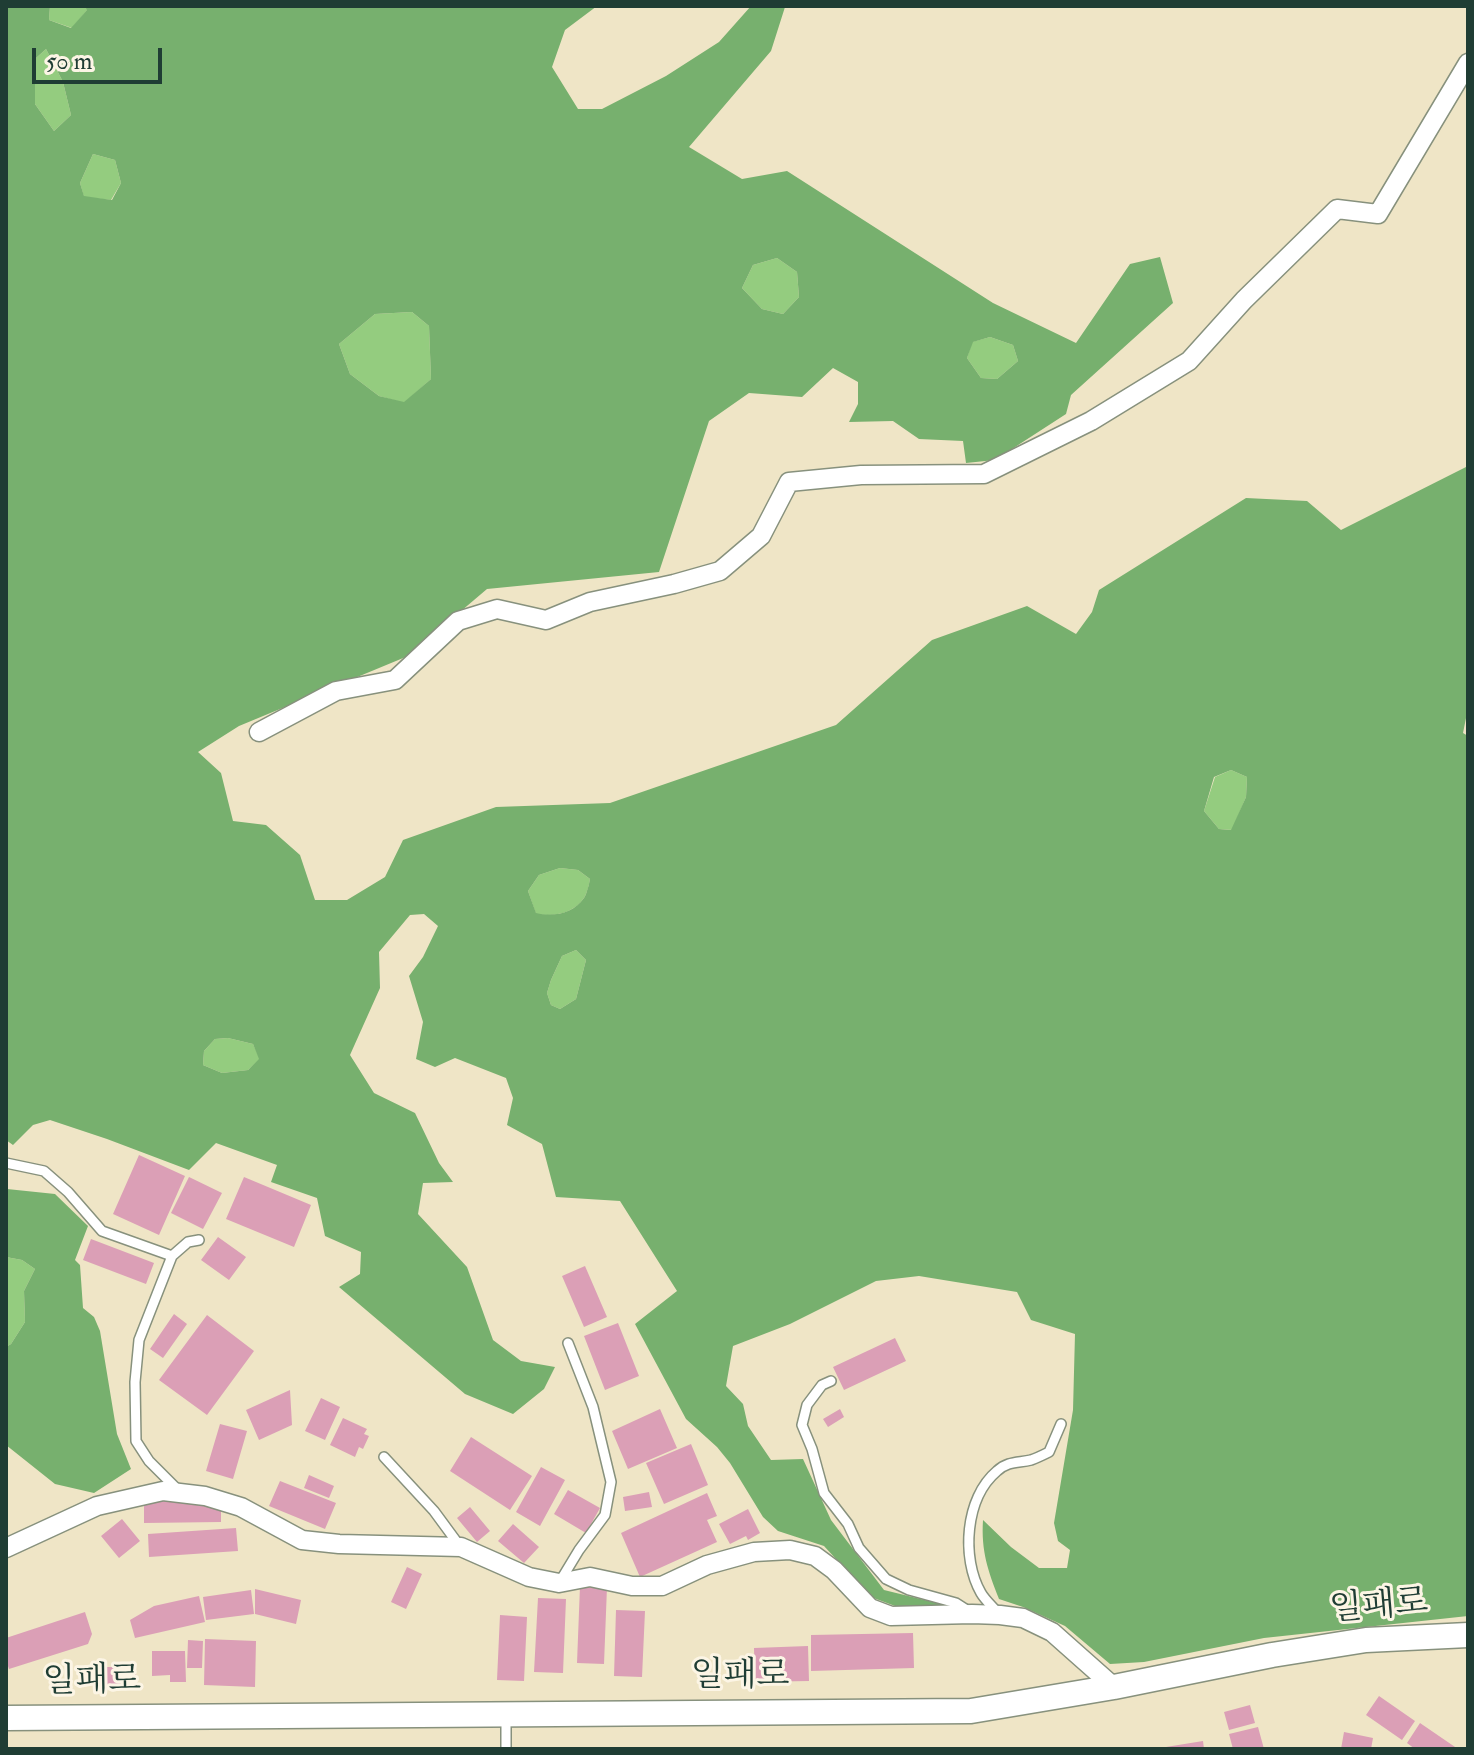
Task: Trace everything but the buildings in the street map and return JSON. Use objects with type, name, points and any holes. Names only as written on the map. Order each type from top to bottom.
[{"type":"street","points":[[259,732],[336,691],[395,680],[458,621],[497,609],[546,620],[590,602],[720,571],[761,536],[789,482],[861,475],[984,474],[1091,421],[1189,361],[1244,300],[1337,209],[1378,214],[1468,63]]},
{"type":"street","points":[[6,1548],[97,1506],[163,1491],[205,1496],[241,1507],[302,1540],[461,1547],[529,1577],[559,1583],[590,1577],[632,1586],[662,1586],[707,1565],[754,1552],[790,1550],[815,1556],[834,1570],[870,1608],[891,1616],[972,1614],[1023,1618],[1052,1632],[1114,1687]]},
{"type":"street","name":"일패로","points":[[6,1718],[971,1711],[1366,1640],[1468,1635]]},
{"type":"lane","points":[[6,1163],[44,1171],[68,1192],[102,1231],[172,1256]]},
{"type":"lane","points":[[182,1493],[149,1461],[136,1441],[135,1382],[139,1340],[172,1256],[188,1242],[199,1240]]},
{"type":"lane","points":[[559,1583],[605,1515],[611,1482],[593,1407],[568,1343]]},
{"type":"lane","points":[[831,1381],[822,1385],[807,1405],[802,1425],[824,1493],[848,1524],[859,1548],[886,1579],[909,1590],[956,1603],[972,1614]]},
{"type":"lane","points":[[1000,1615],[982,1594],[970,1566],[974,1506],[995,1472],[1009,1463],[1031,1460],[1049,1452],[1061,1424]]},
{"type":"lane","points":[[384,1457],[434,1511],[461,1547]]},
{"type":"lane","points":[[506,1714],[506,1749]]},
{"type":"green space","points":[[6,6],[50,6],[49,20],[71,28],[87,10],[85,6],[597,6],[565,30],[552,67],[578,109],[602,109],[666,76],[719,42],[751,6],[784,6],[771,51],[689,147],[742,179],[787,171],[993,303],[1076,343],[1130,264],[1160,257],[1173,303],[1071,395],[1066,414],[995,460],[966,463],[963,441],[919,439],[893,421],[849,422],[858,404],[858,382],[833,368],[802,397],[749,393],[709,421],[659,572],[487,589],[408,656],[239,726],[198,752],[221,773],[233,821],[266,825],[300,855],[315,900],[347,900],[385,877],[403,840],[496,807],[610,803],[836,725],[932,640],[1027,606],[1076,634],[1092,612],[1099,590],[1246,498],[1307,501],[1341,530],[1468,466],[1468,708],[1463,733],[1468,736],[1468,1616],[1264,1638],[1144,1662],[1110,1664],[1065,1626],[999,1599],[986,1561],[983,1520],[1039,1568],[1067,1568],[1070,1550],[1058,1541],[1054,1523],[1073,1410],[1075,1334],[1031,1320],[1017,1292],[919,1276],[876,1281],[790,1324],[733,1346],[726,1386],[743,1404],[748,1426],[771,1460],[803,1459],[831,1520],[884,1590],[949,1606],[895,1606],[871,1597],[824,1546],[778,1531],[763,1517],[730,1463],[686,1419],[635,1324],[677,1291],[620,1201],[556,1197],[542,1144],[507,1125],[513,1098],[506,1078],[455,1058],[435,1067],[416,1059],[423,1022],[409,976],[423,957],[438,926],[424,914],[410,915],[379,952],[380,988],[350,1055],[374,1093],[415,1113],[439,1163],[453,1182],[423,1183],[418,1214],[467,1267],[493,1340],[521,1361],[555,1367],[544,1389],[513,1414],[465,1394],[339,1287],[360,1274],[361,1252],[325,1236],[317,1198],[271,1182],[277,1165],[216,1143],[189,1170],[50,1120],[33,1125],[13,1145],[6,1140]],"holes":[[[46,49],[63,82],[71,115],[54,131],[35,104],[35,59]],[[93,154],[115,160],[121,183],[112,200],[84,196],[80,183]],[[777,258],[797,272],[799,297],[783,314],[762,309],[742,288],[753,265]],[[412,312],[429,326],[431,379],[404,402],[379,396],[350,374],[339,344],[375,314]],[[990,337],[1013,345],[1018,361],[997,379],[981,378],[967,358],[973,342]],[[1231,770],[1247,777],[1246,797],[1231,830],[1219,829],[1204,811],[1214,777]],[[560,868],[578,870],[590,879],[584,898],[574,908],[562,913],[536,913],[528,891],[539,875]],[[576,950],[586,960],[576,999],[560,1009],[551,1005],[547,993],[562,956]],[[228,1038],[253,1044],[259,1059],[248,1070],[222,1073],[203,1065],[204,1051],[215,1039]]]},
{"type":"green space","points":[[50,6],[85,6],[88,9],[72,28],[49,20]]},
{"type":"green space","points":[[46,49],[63,82],[71,115],[54,131],[35,104],[35,59]]},
{"type":"green space","points":[[93,154],[115,160],[121,183],[111,200],[84,197],[80,183]]},
{"type":"green space","points":[[777,258],[797,272],[799,297],[783,314],[762,309],[742,288],[753,265]]},
{"type":"green space","points":[[412,312],[429,326],[431,379],[404,403],[379,396],[350,374],[339,344],[375,314]]},
{"type":"green space","points":[[990,337],[1013,345],[1018,361],[997,379],[981,378],[967,358],[972,342]]},
{"type":"green space","points":[[1231,770],[1247,777],[1246,797],[1232,830],[1219,829],[1204,811],[1215,777]]},
{"type":"green space","points":[[560,868],[578,870],[590,879],[585,896],[568,911],[536,914],[528,891],[539,875]]},
{"type":"green space","points":[[576,950],[586,960],[576,999],[560,1009],[551,1005],[547,993],[562,956]]},
{"type":"green space","points":[[228,1038],[253,1044],[260,1059],[248,1070],[222,1073],[203,1065],[204,1051],[215,1039]]},
{"type":"green space","points":[[7,1189],[55,1194],[88,1226],[75,1260],[80,1265],[83,1308],[94,1317],[100,1331],[117,1434],[131,1469],[94,1493],[55,1484],[6,1445],[6,1347],[25,1322],[24,1291],[35,1269],[22,1260],[6,1257]]},
{"type":"green space","points":[[6,1257],[22,1260],[35,1269],[24,1291],[25,1322],[6,1347]]}]
